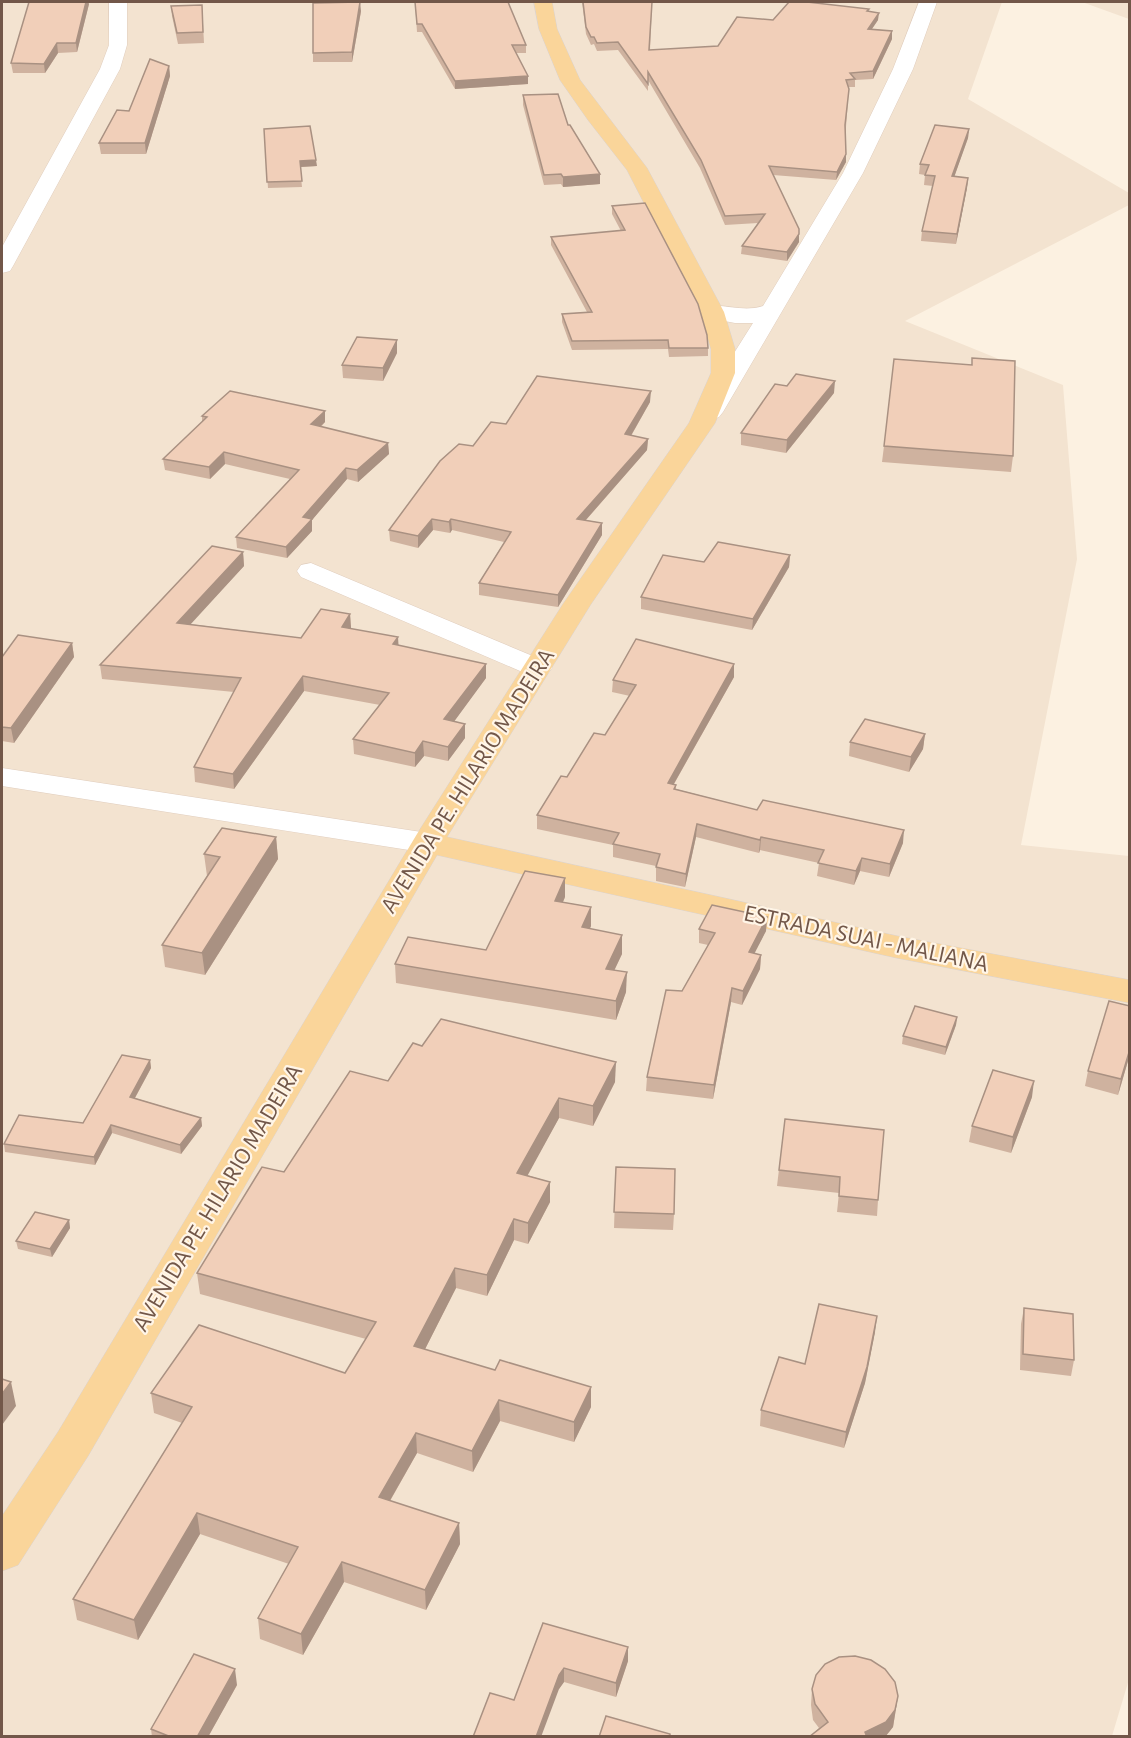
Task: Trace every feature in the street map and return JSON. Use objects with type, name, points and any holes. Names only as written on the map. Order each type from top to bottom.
[{"type":"main road","name":"AVENIDA PE. HILARIO MADEIRA","points":[[2,1552],[73,1444],[428,843],[577,604],[702,423],[723,373],[723,349],[712,312],[638,168],[595,116],[570,80],[548,29],[543,2]]},
{"type":"main road","name":"ESTRADA SUAI - MALIANA","points":[[428,843],[897,947],[1130,992]]},
{"type":"street","points":[[2,266],[110,69],[118,45],[118,2]]},
{"type":"street","points":[[702,423],[722,395],[853,173],[903,69],[928,2]]},
{"type":"street","points":[[712,312],[733,318],[754,317],[772,311]]},
{"type":"street","points":[[311,571],[537,668]]},
{"type":"street","points":[[2,777],[428,843]]},
{"type":"shaded area","points":[[2,2],[1002,2],[968,99],[1129,193],[1129,205],[905,321],[1063,385],[1077,559],[1021,845],[1129,856],[1130,1676],[1112,1736],[2,1736]]},
{"type":"shaded area","points":[[1082,2],[1129,2],[1129,19]]},
{"type":"building","points":[[29,2],[86,2],[76,43],[57,43],[44,64],[11,63]]},
{"type":"building","points":[[360,2],[352,52],[313,53],[313,3]]},
{"type":"building","points":[[415,2],[508,2],[526,45],[512,45],[528,76],[455,81],[422,24],[417,24]]},
{"type":"building","points":[[583,2],[652,2],[649,50],[718,46],[737,17],[773,20],[789,2],[869,9],[867,11],[879,13],[868,29],[892,31],[873,71],[850,73],[855,79],[846,80],[849,89],[845,125],[846,154],[837,172],[769,166],[799,229],[799,234],[787,252],[742,246],[765,214],[725,216],[701,160],[648,72],[648,84],[618,42],[597,43],[594,37],[591,37],[586,27]]},
{"type":"building","points":[[202,5],[203,32],[177,33],[171,6]]},
{"type":"building","points":[[150,59],[169,66],[145,143],[99,143],[117,110],[129,111]]},
{"type":"building","points":[[558,94],[568,125],[600,174],[563,177],[561,174],[544,175],[523,95]]},
{"type":"building","points":[[935,125],[969,129],[952,176],[968,178],[957,234],[922,231],[935,176],[925,175],[929,165],[920,164]]},
{"type":"building","points":[[310,126],[316,160],[300,161],[302,181],[267,182],[264,129]]},
{"type":"building","points":[[645,203],[698,304],[707,335],[708,348],[669,348],[668,340],[572,341],[562,314],[592,312],[551,237],[625,230],[612,206]]},
{"type":"building","points":[[357,337],[397,340],[383,368],[342,365]]},
{"type":"building","points":[[972,358],[1015,361],[1013,456],[884,446],[894,359],[972,365]]},
{"type":"building","points":[[796,374],[835,381],[787,440],[741,433],[775,384],[787,386]]},
{"type":"building","points":[[537,376],[651,391],[625,434],[648,439],[577,519],[602,523],[558,595],[479,583],[511,532],[451,519],[449,522],[432,519],[418,536],[389,530],[440,461],[459,444],[473,446],[491,422],[506,424]]},
{"type":"building","points":[[230,391],[325,411],[311,424],[388,443],[357,470],[346,468],[303,517],[312,519],[286,547],[236,537],[299,470],[224,452],[209,467],[163,459],[207,417],[202,416]]},
{"type":"building","points":[[718,542],[790,555],[753,619],[641,597],[663,555],[704,562]]},
{"type":"building","points":[[212,546],[243,552],[177,623],[301,638],[321,609],[350,614],[342,627],[398,637],[393,644],[486,664],[444,719],[465,724],[448,747],[423,741],[415,753],[353,739],[389,693],[303,676],[233,774],[194,767],[241,678],[100,665]]},
{"type":"building","points":[[18,635],[72,643],[11,728],[2,727],[2,657]]},
{"type":"building","points":[[636,639],[734,664],[668,783],[676,785],[674,789],[757,810],[763,800],[904,830],[890,864],[862,858],[856,871],[818,863],[824,850],[761,837],[760,840],[697,824],[686,874],[656,867],[660,854],[613,844],[619,833],[537,815],[561,776],[567,777],[594,733],[605,735],[636,685],[613,680]]},
{"type":"building","points":[[865,719],[925,734],[911,757],[850,742]]},
{"type":"building","points":[[222,828],[276,837],[202,953],[162,945],[220,857],[204,854]]},
{"type":"building","points":[[525,871],[565,878],[555,901],[591,907],[582,927],[622,935],[606,969],[627,972],[616,1001],[395,964],[408,937],[486,950]]},
{"type":"building","points":[[712,905],[767,917],[749,952],[761,955],[743,991],[732,988],[714,1085],[647,1077],[666,990],[682,991],[715,933],[699,929]]},
{"type":"building","points":[[1109,1001],[1130,1006],[1130,1049],[1121,1079],[1088,1071]]},
{"type":"building","points":[[915,1006],[957,1017],[946,1047],[903,1036]]},
{"type":"building","points":[[441,1019],[616,1062],[593,1106],[559,1098],[517,1173],[550,1182],[528,1223],[514,1219],[487,1275],[455,1268],[414,1346],[495,1370],[500,1360],[591,1387],[574,1422],[499,1400],[472,1451],[416,1433],[379,1497],[459,1523],[425,1590],[342,1562],[301,1634],[258,1618],[298,1547],[197,1513],[134,1620],[73,1599],[192,1407],[151,1393],[199,1325],[345,1373],[376,1322],[197,1273],[262,1167],[284,1172],[350,1071],[388,1081],[413,1043],[422,1046]]},
{"type":"building","points":[[122,1055],[150,1060],[130,1097],[201,1118],[180,1145],[111,1125],[94,1157],[4,1144],[19,1115],[83,1123]]},
{"type":"building","points":[[993,1070],[1034,1081],[1013,1137],[972,1126]]},
{"type":"building","points":[[785,1119],[884,1130],[878,1200],[839,1196],[840,1177],[779,1170]]},
{"type":"building","points":[[616,1167],[675,1169],[674,1214],[614,1212]]},
{"type":"building","points":[[35,1212],[69,1220],[50,1249],[16,1241]]},
{"type":"building","points":[[819,1304],[877,1316],[867,1367],[846,1432],[761,1410],[779,1357],[805,1364]]},
{"type":"building","points":[[1024,1308],[1073,1314],[1074,1360],[1023,1354]]},
{"type":"building","points":[[2,1379],[11,1382],[2,1394]]},
{"type":"building","points":[[543,1623],[628,1647],[616,1683],[564,1668],[559,1675],[536,1737],[473,1737],[490,1693],[514,1700]]},
{"type":"building","points":[[194,1654],[235,1669],[197,1737],[171,1737],[151,1729]]},
{"type":"building","points":[[855,1656],[871,1660],[885,1669],[895,1682],[898,1696],[895,1710],[886,1722],[865,1732],[867,1737],[809,1737],[828,1722],[815,1704],[812,1689],[816,1675],[825,1664],[839,1657]]},
{"type":"building","points":[[606,1716],[670,1734],[670,1737],[599,1737]]}]
